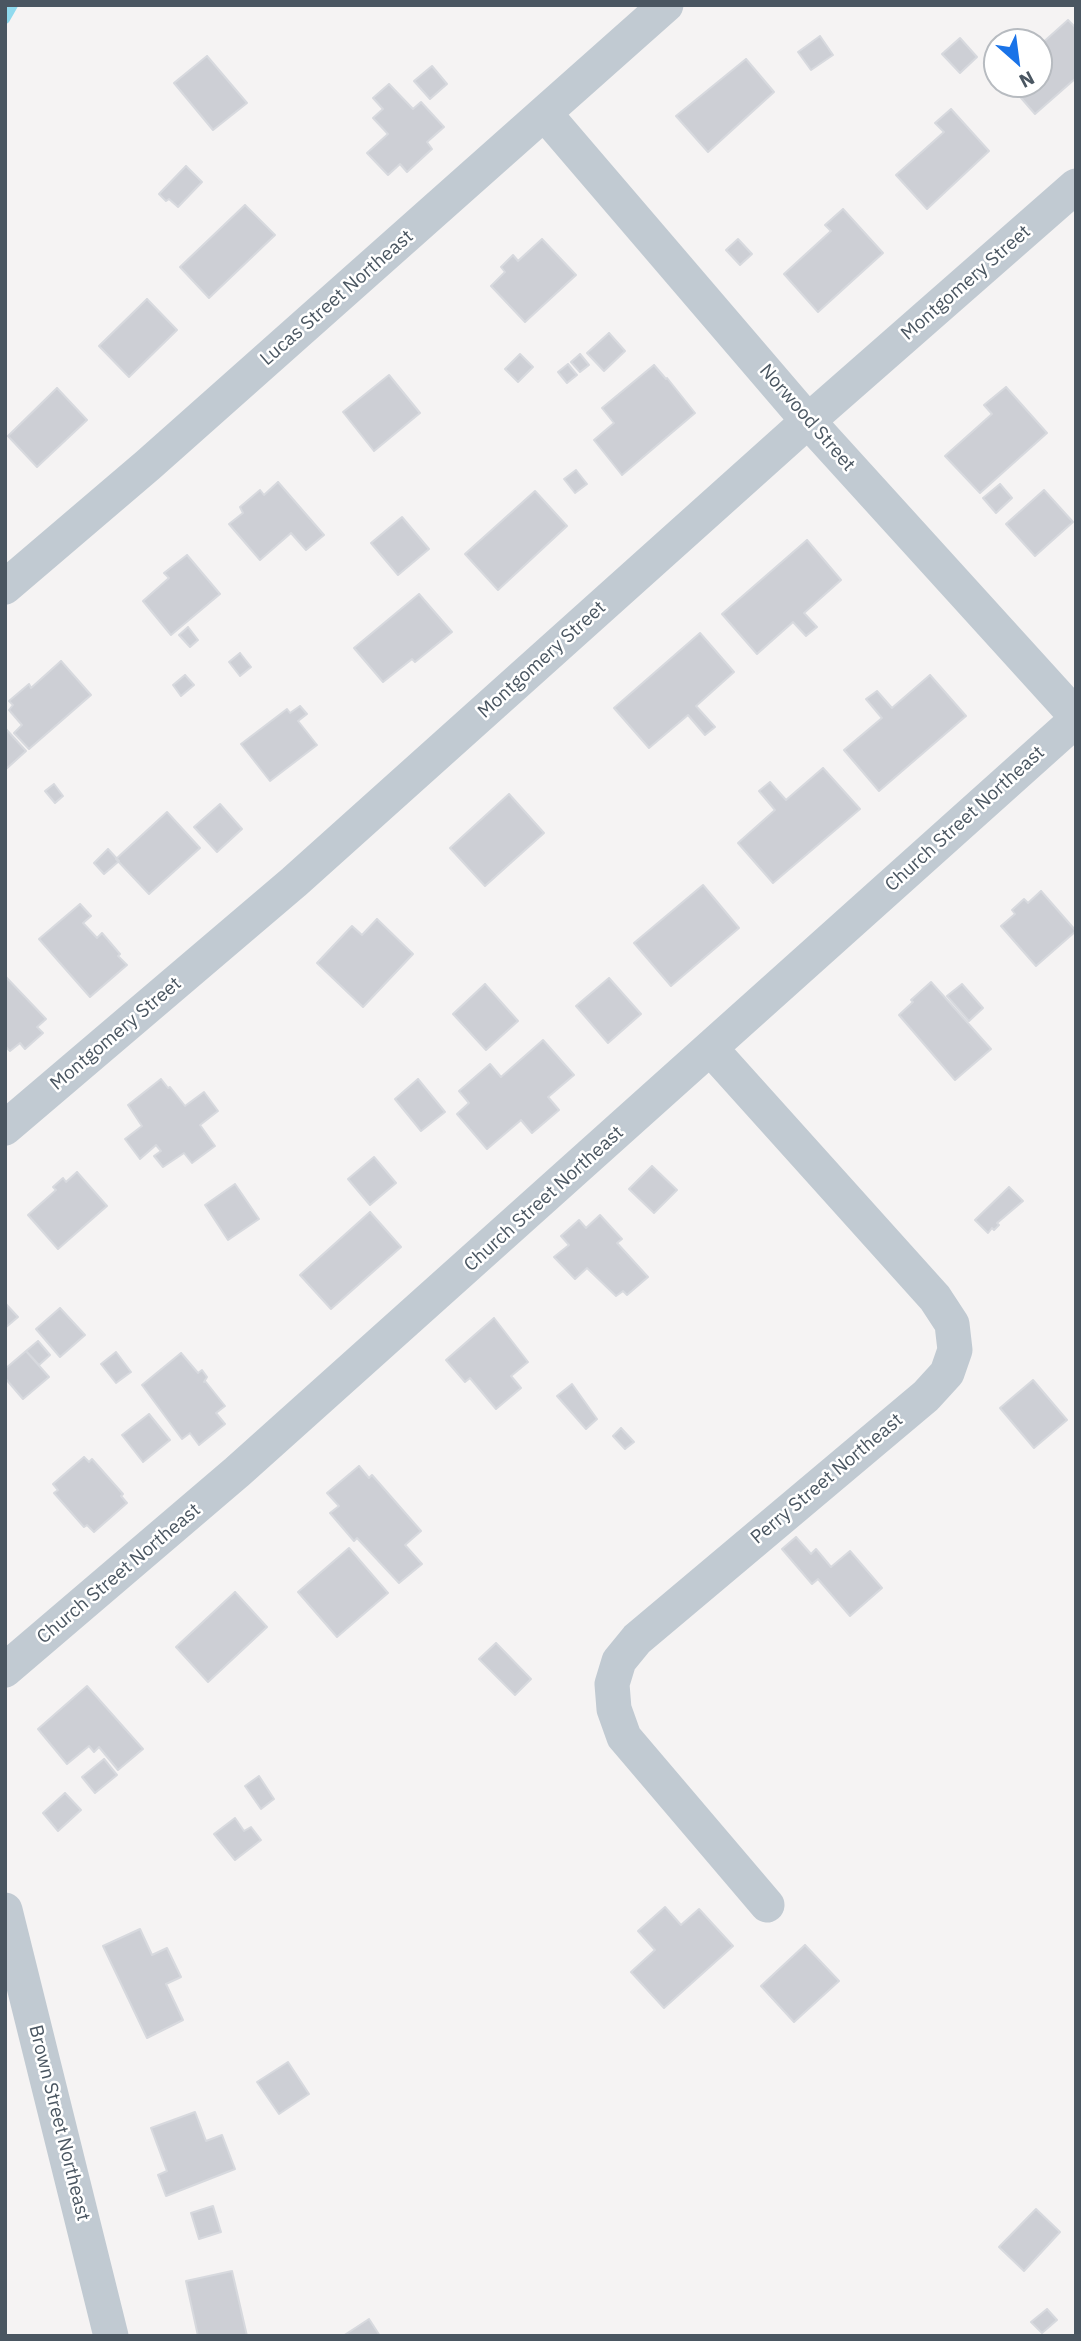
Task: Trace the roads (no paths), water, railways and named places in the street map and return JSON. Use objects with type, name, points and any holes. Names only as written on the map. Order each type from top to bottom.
[{"type":"street","name":"Lucas Street Northeast","points":[[5,587],[148,465],[666,5]]},
{"type":"street","name":"Norwood Street","points":[[545,114],[808,421],[1076,718]]},
{"type":"street","name":"Montgomery Street","points":[[5,1128],[294,882],[808,421],[1076,186]]},
{"type":"street","name":"Church Street Northeast","points":[[5,1670],[237,1472],[711,1049],[1076,718]]},
{"type":"street","name":"Perry Street Northeast","points":[[711,1049],[935,1298],[953,1324],[956,1350],[947,1373],[926,1396],[637,1639],[619,1661],[612,1684],[614,1709],[624,1737],[768,1906]]},
{"type":"street","name":"Brown Street Northeast","points":[[5,1910],[111,2336]]},
{"type":"waterway","points":[[5,19],[13,5]]}]
